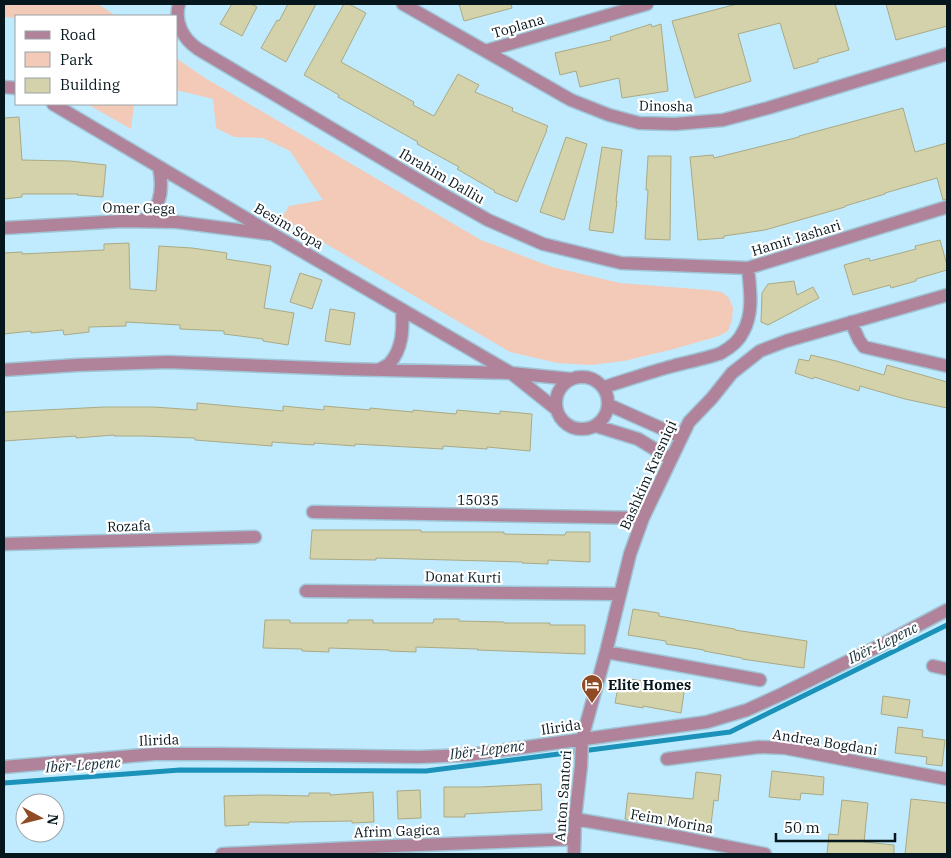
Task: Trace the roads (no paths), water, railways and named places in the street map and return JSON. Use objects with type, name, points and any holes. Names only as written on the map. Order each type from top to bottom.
[{"type":"street","name":"Ibrahim Dalliu","points":[[179,4],[179,26],[190,44],[488,220],[544,244],[621,263],[748,268]]},
{"type":"street","name":"Dinosha","points":[[403,4],[571,100],[609,116],[639,123],[674,124],[723,120],[778,106],[947,54]]},
{"type":"street","name":"Toplana","points":[[484,51],[647,4]]},
{"type":"street","name":"Besim Sopa","points":[[55,105],[510,373],[556,409],[559,417],[572,428],[580,430],[596,426],[638,439],[671,459]]},
{"type":"street","points":[[141,221],[151,214],[157,203],[161,179],[159,167]]},
{"type":"street","name":"Hamit Jashari","points":[[604,387],[720,353],[729,348],[744,332],[750,311],[751,299],[748,268],[947,207]]},
{"type":"street","name":"Omer Gega","points":[[4,228],[122,220],[177,222],[274,235]]},
{"type":"street","name":"Bashkim Krasniqi","points":[[582,739],[630,554],[643,518],[689,422],[732,374],[760,351],[786,341],[947,295]]},
{"type":"street","points":[[379,370],[388,364],[396,353],[401,341],[403,326],[402,310]]},
{"type":"street","points":[[851,322],[864,347],[947,366]]},
{"type":"street","name":"Besim Sopa","points":[[4,370],[168,362],[510,373],[571,380],[589,377],[604,387]]},
{"type":"street","points":[[556,409],[558,392],[563,385],[571,380]]},
{"type":"street","points":[[596,426],[603,421],[609,405],[604,387]]},
{"type":"street","points":[[609,405],[681,437]]},
{"type":"street","name":"15035","points":[[313,512],[643,518]]},
{"type":"street","name":"Rozafa","points":[[4,544],[255,537]]},
{"type":"street","name":"Donat Kurti","points":[[306,591],[620,594]]},
{"type":"street","name":"Ilirida","points":[[4,767],[155,754],[427,757],[469,754],[707,722],[747,710],[782,694],[947,610]]},
{"type":"street","points":[[606,652],[760,680]]},
{"type":"street","points":[[933,666],[947,669]]},
{"type":"street","name":"Anton Santori","points":[[574,854],[574,819],[581,766],[582,739]]},
{"type":"street","name":"Andrea Bogdani","points":[[667,759],[759,747],[785,748],[947,779]]},
{"type":"street","name":"Feim Morina","points":[[574,819],[764,854]]},
{"type":"street","name":"Afrim Gagica","points":[[222,854],[574,839]]},
{"type":"waterway","name":"Ibër-Lepenc","points":[[4,783],[180,770],[426,771],[730,732],[947,625]]},
{"type":"place","name":"Elite Homes","points":[[592,704]]}]
